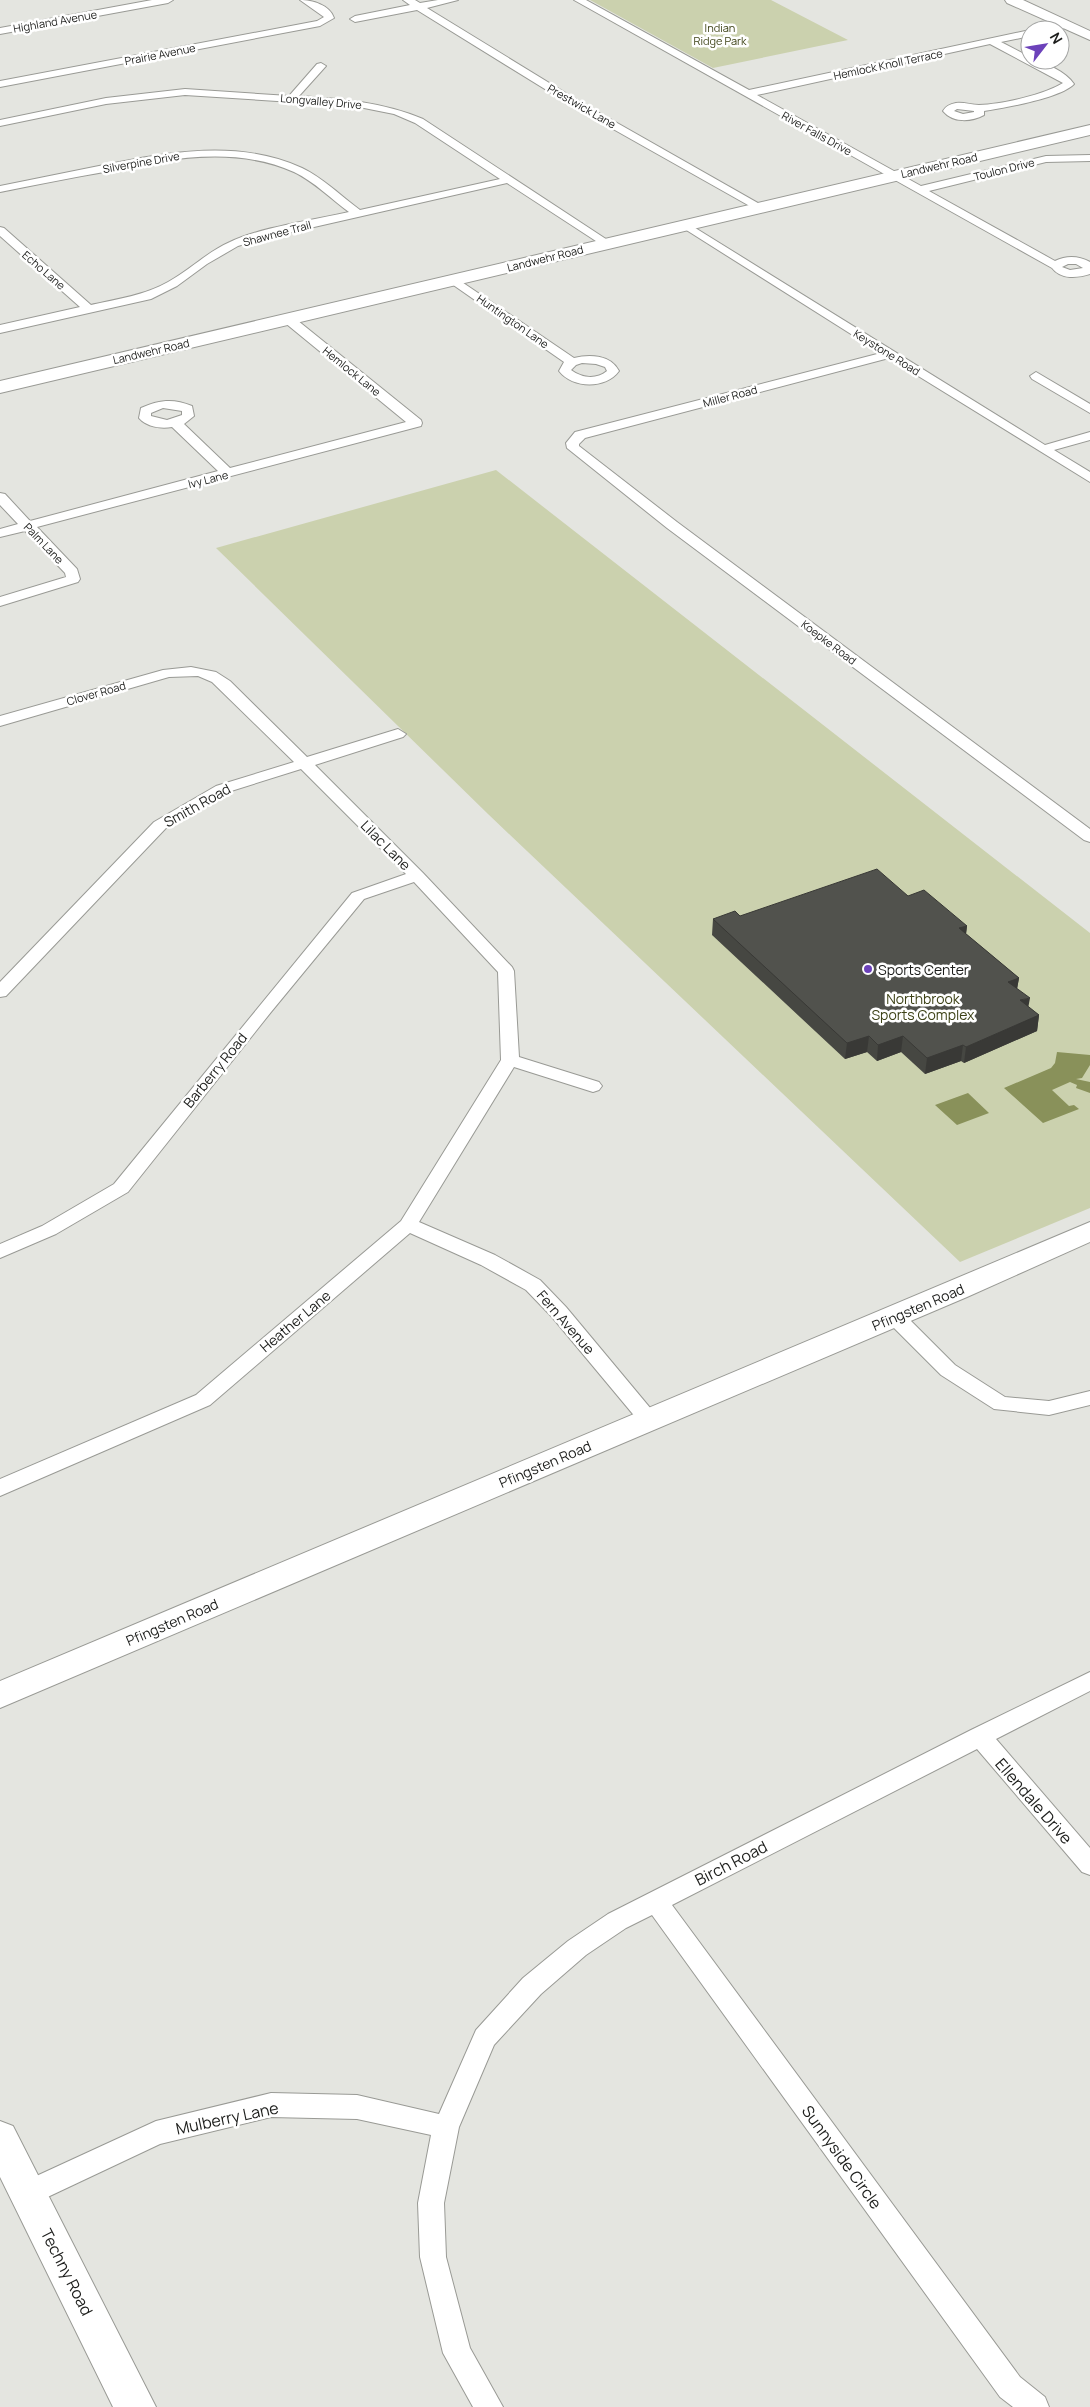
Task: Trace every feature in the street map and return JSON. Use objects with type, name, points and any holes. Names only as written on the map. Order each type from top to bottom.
[{"type":"main road","points":[[1012,0],[1055,20]]},
{"type":"main road","points":[[1070,27],[1090,36]]},
{"type":"main road","name":"Landwehr Road","points":[[0,387],[684,224],[1090,130]]},
{"type":"main road","name":"Pfingsten Road","points":[[0,1696],[895,1317],[1090,1231]]},
{"type":"main road","name":"Techny Road","points":[[0,2138],[135,2407]]},
{"type":"street","name":"Highland Avenue","points":[[0,31],[168,0]]},
{"type":"street","name":"Prairie Avenue","points":[[0,84],[320,22],[329,18],[328,14],[305,0]]},
{"type":"street","name":"Prestwick Lane","points":[[408,0],[578,105],[759,207]]},
{"type":"street","points":[[355,19],[453,0]]},
{"type":"street","name":"River Falls Drive","points":[[580,0],[1056,266]]},
{"type":"street","name":"Hemlock Knoll Terrace","points":[[746,94],[1020,35]]},
{"type":"street","points":[[977,108],[1052,92],[1065,88],[1070,84],[1066,79],[991,41]]},
{"type":"street","points":[[292,98],[321,66]]},
{"type":"street","name":"Longvalley Drive","points":[[0,123],[106,101],[185,92],[354,103],[397,112],[419,122],[606,243]]},
{"type":"street","name":"Silverpine Drive","points":[[0,190],[161,157],[181,154],[226,154],[271,160],[299,171],[357,213]]},
{"type":"street","name":"Toulon Drive","points":[[919,190],[1046,158],[1090,158]]},
{"type":"street","name":"Shawnee Trail","points":[[0,329],[147,296],[173,284],[203,262],[234,244],[254,237],[508,180]]},
{"type":"street","name":"Keystone Road","points":[[684,224],[1090,478]]},
{"type":"street","name":"Echo Lane","points":[[0,230],[89,309]]},
{"type":"street","name":"Huntington Lane","points":[[453,280],[572,362]]},
{"type":"street","name":"Hemlock Lane","points":[[288,319],[416,423]]},
{"type":"street","name":"Miller Road","points":[[572,443],[580,436],[890,354]]},
{"type":"street","points":[[1036,376],[1090,409]]},
{"type":"street","points":[[174,423],[229,474]]},
{"type":"street","name":"Ivy Lane","points":[[0,533],[229,474],[416,423]]},
{"type":"street","points":[[1044,449],[1090,436]]},
{"type":"street","name":"Koepke Road","points":[[572,443],[577,451],[672,525],[1090,837]]},
{"type":"street","name":"Palm Lane","points":[[0,497],[72,572],[73,579],[0,602]]},
{"type":"street","name":"Clover Road","points":[[0,721],[168,673],[194,670]]},
{"type":"street","name":"Lilac Lane","points":[[194,670],[211,674],[225,684],[417,876],[506,971],[510,1060]]},
{"type":"street","name":"Smith Road","points":[[0,992],[160,825],[222,789],[398,734]]},
{"type":"street","name":"Barberry Road","points":[[0,1252],[49,1230],[121,1188],[358,896],[417,876]]},
{"type":"street","points":[[510,1060],[593,1086]]},
{"type":"street","name":"Heather Lane","points":[[0,1488],[203,1400],[408,1225],[510,1060]]},
{"type":"street","name":"Fern Avenue","points":[[408,1225],[488,1260],[533,1285],[559,1312],[648,1420]]},
{"type":"street","points":[[895,1317],[948,1370],[1001,1404],[1049,1408],[1090,1398]]},
{"type":"street","name":"Birch Road","points":[[446,2127],[485,2038],[532,1986],[577,1948],[617,1921],[979,1736],[1090,1682]]},
{"type":"street","name":"Ellendale Drive","points":[[979,1736],[1090,1865]]},
{"type":"street","name":"Sunnyside Circle","points":[[656,1902],[1010,2387],[1035,2407]]},
{"type":"street","name":"Mulberry Lane","points":[[28,2193],[156,2133],[271,2105],[357,2107],[446,2127]]},
{"type":"street","points":[[446,2127],[430,2203],[433,2257],[457,2353],[489,2407]]},
{"type":"green space","name":"Indian Ridge Park","points":[[590,0],[771,0],[848,40],[713,68]]},
{"type":"green space","name":"Northbrook Sports Complex","points":[[496,470],[1090,933],[1090,1208],[960,1262],[488,814],[216,548]]},
{"type":"shaded area","points":[[1057,1052],[1090,1055],[1090,1065],[1082,1078],[1076,1079],[1090,1082],[1090,1093],[1076,1088],[1077,1085],[1070,1082],[1052,1090],[1069,1106],[1074,1105],[1079,1109],[1043,1123],[1004,1088],[1051,1068],[1055,1063]]},
{"type":"shaded area","points":[[968,1093],[989,1113],[957,1125],[935,1105]]},
{"type":"building","name":"Sports Center","points":[[877,869],[908,896],[924,890],[967,926],[959,928],[1019,978],[1008,982],[1030,998],[1020,1000],[1039,1015],[966,1047],[963,1045],[927,1058],[903,1036],[878,1045],[869,1036],[847,1043],[713,919],[735,911],[740,916]]},
{"type":"place","name":"Sports Center","points":[[868,969]]}]
